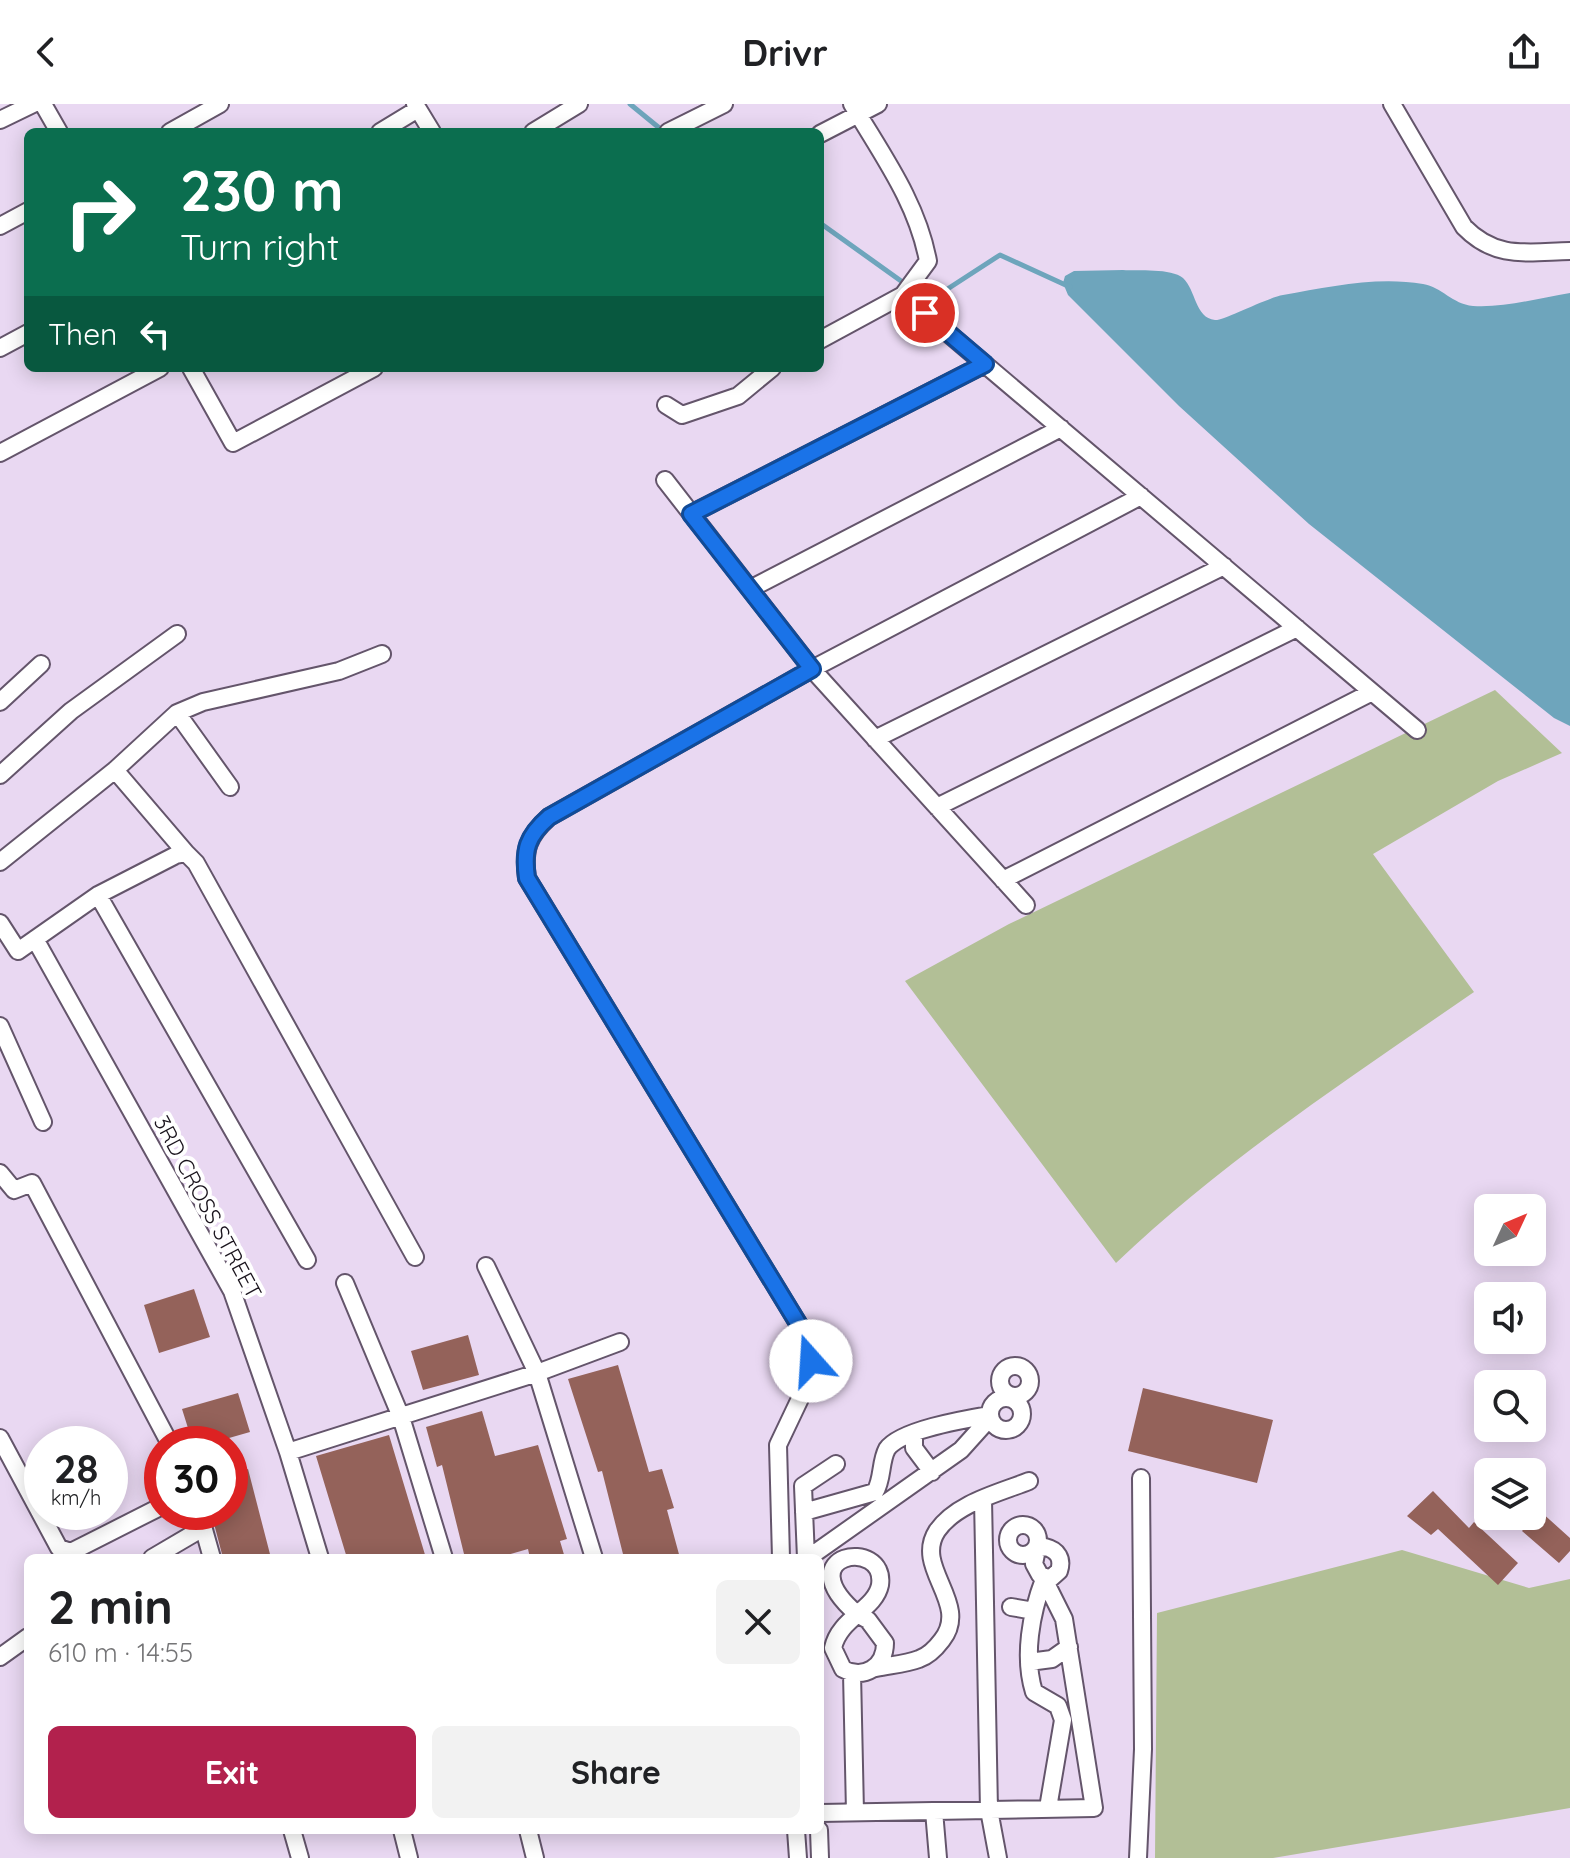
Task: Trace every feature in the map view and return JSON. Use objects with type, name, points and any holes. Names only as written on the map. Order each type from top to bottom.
[{"type":"street","points":[[0,120],[33,104]]},
{"type":"street","points":[[43,104],[57,128]]},
{"type":"street","points":[[177,128],[220,104]]},
{"type":"street","points":[[540,128],[579,104]]},
{"type":"street","points":[[676,128],[724,104]]},
{"type":"street","points":[[824,131],[856,110],[878,104]]},
{"type":"street","points":[[1392,104],[1464,227],[1476,239],[1501,251],[1569,250]]},
{"type":"street","points":[[386,128],[416,107],[429,128]]},
{"type":"street","points":[[824,338],[903,295],[928,261],[922,230],[911,202],[856,110]]},
{"type":"street","points":[[0,226],[24,213]]},
{"type":"street","points":[[903,295],[1417,730]]},
{"type":"street","points":[[0,348],[24,335]]},
{"type":"street","points":[[691,514],[985,364]]},
{"type":"street","points":[[0,453],[152,372]]},
{"type":"street","points":[[197,372],[233,443],[366,372]]},
{"type":"street","points":[[666,405],[682,415],[738,396],[767,372]]},
{"type":"street","points":[[750,589],[1061,428]]},
{"type":"street","points":[[665,480],[812,669],[1026,905]]},
{"type":"street","points":[[781,1554],[776,1464],[778,1445],[806,1386],[810,1343],[527,878],[523,852],[533,831],[549,817],[812,669],[1141,496]]},
{"type":"street","points":[[875,739],[1224,566]]},
{"type":"street","points":[[937,807],[1297,628]]},
{"type":"street","points":[[0,775],[71,711],[177,634]]},
{"type":"street","points":[[0,862],[115,770],[177,713],[203,702],[339,671],[382,654]]},
{"type":"street","points":[[0,702],[41,664]]},
{"type":"street","points":[[1003,880],[1372,692]]},
{"type":"street","points":[[177,713],[230,787]]},
{"type":"street","points":[[115,770],[196,863],[415,1257]]},
{"type":"street","points":[[0,923],[18,951],[98,895],[186,853]]},
{"type":"street","points":[[98,895],[307,1260]]},
{"type":"street","name":"3RD CROSS STREET","points":[[35,939],[232,1291],[288,1452],[319,1554]]},
{"type":"street","points":[[0,1026],[43,1122]]},
{"type":"street","points":[[0,1173],[14,1190],[32,1183],[160,1426]]},
{"type":"street","points":[[486,1266],[537,1373],[593,1554]]},
{"type":"street","points":[[345,1283],[401,1417],[443,1554]]},
{"type":"street","points":[[288,1452],[537,1373],[620,1342]]},
{"type":"street","points":[[804,1512],[870,1495],[879,1485],[885,1452],[897,1440],[956,1420],[988,1418],[1001,1429],[1017,1424],[1022,1410],[1014,1398],[1000,1401],[988,1418],[961,1450],[813,1554]]},
{"type":"street","points":[[914,1434],[914,1448],[932,1472]]},
{"type":"street","points":[[0,1438],[59,1548],[71,1552],[144,1515]]},
{"type":"street","points":[[807,1554],[803,1486],[836,1464]]},
{"type":"street","points":[[1138,1858],[1143,1735],[1141,1478]]},
{"type":"street","points":[[876,1668],[882,1659],[885,1643],[868,1620],[857,1614],[841,1626],[833,1648],[837,1661],[852,1673],[918,1660],[930,1653],[948,1632],[952,1618],[930,1553],[936,1532],[946,1520],[983,1499],[1029,1481]]},
{"type":"street","points":[[983,1499],[989,1810],[998,1858]]},
{"type":"street","points":[[157,1554],[188,1530]]},
{"type":"street","points":[[204,1530],[211,1554]]},
{"type":"street","points":[[824,1813],[1094,1808],[1064,1619],[1044,1579],[1034,1564],[1037,1549],[1051,1548],[1061,1560],[1059,1571],[1044,1579],[1034,1611],[1029,1662],[1034,1692],[1063,1713],[1048,1808]]},
{"type":"street","points":[[1011,1607],[1034,1611]]},
{"type":"street","points":[[0,1657],[24,1640]]},
{"type":"street","points":[[1029,1662],[1052,1659],[1069,1647]]},
{"type":"street","points":[[852,1673],[855,1812]]},
{"type":"street","points":[[934,1811],[938,1858]]},
{"type":"street","points":[[293,1834],[300,1858]]},
{"type":"street","points":[[409,1834],[409,1858]]},
{"type":"street","points":[[529,1834],[535,1858]]},
{"type":"street","points":[[796,1834],[798,1858]]},
{"type":"street","points":[[819,1834],[820,1858]]},
{"type":"green space","points":[[1495,690],[1562,753],[1498,781],[1373,854],[1474,992],[1244,1154],[1116,1263],[905,981],[1009,924]]},
{"type":"green space","points":[[1402,1550],[1529,1588],[1570,1579],[1570,1808],[1273,1858],[1155,1858],[1157,1613]]},
{"type":"water","points":[[1074,271],[1163,271],[1178,275],[1187,283],[1203,314],[1215,320],[1283,295],[1370,282],[1423,284],[1473,306],[1509,304],[1570,293],[1570,726],[1554,718],[1309,524],[1179,406],[1068,295],[1063,283],[1065,276]]},
{"type":"building","points":[[194,1289],[210,1337],[159,1353],[144,1305]]},
{"type":"building","points":[[468,1335],[479,1375],[423,1390],[411,1351]]},
{"type":"building","points":[[618,1365],[649,1472],[662,1469],[674,1508],[667,1510],[679,1554],[623,1554],[602,1471],[598,1472],[568,1379]]},
{"type":"building","points":[[1143,1388],[1273,1420],[1257,1483],[1128,1451]]},
{"type":"building","points":[[238,1393],[250,1432],[248,1426],[187,1426],[182,1409]]},
{"type":"building","points":[[482,1411],[495,1456],[538,1445],[567,1539],[560,1541],[564,1554],[529,1554],[528,1549],[510,1554],[464,1554],[442,1465],[437,1467],[426,1427]]},
{"type":"building","points":[[389,1435],[425,1554],[346,1554],[316,1456]]},
{"type":"building","points":[[248,1469],[270,1554],[222,1554],[216,1530],[248,1530]]},
{"type":"building","points":[[1433,1491],[1469,1528],[1474,1522],[1474,1530],[1483,1530],[1518,1563],[1498,1585],[1438,1529],[1431,1535],[1407,1516]]},
{"type":"building","points":[[1546,1516],[1570,1538],[1570,1551],[1559,1563],[1522,1531],[1546,1530]]},
{"type":"waterway","points":[[630,104],[659,128]]},
{"type":"waterway","points":[[824,226],[929,301],[1000,255],[1070,287]]},
{"type":"route","points":[[811,1361],[810,1343],[527,878],[523,852],[533,831],[549,817],[812,669],[691,514],[985,364],[925,313]]}]
